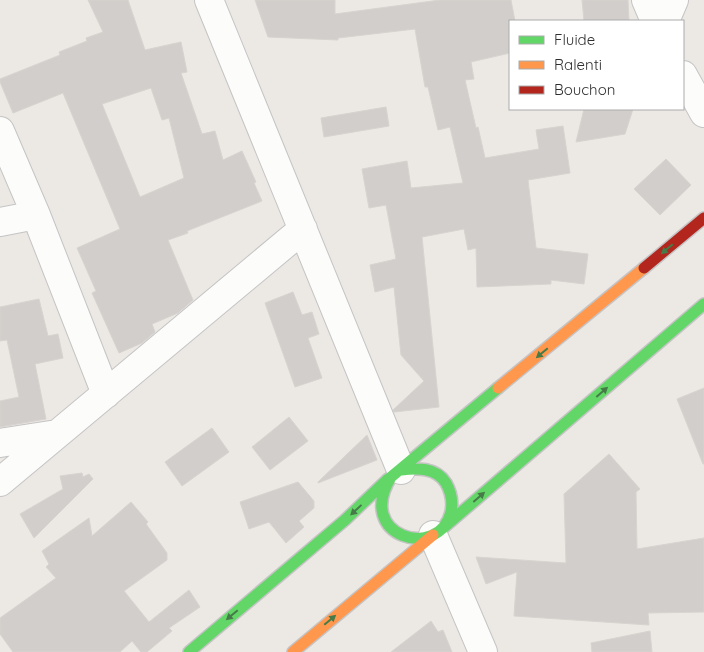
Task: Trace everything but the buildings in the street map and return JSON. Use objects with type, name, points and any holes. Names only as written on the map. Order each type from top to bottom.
[{"type":"street","points":[[209,0],[303,229],[396,474]]},
{"type":"street","points":[[646,0],[655,20]]},
{"type":"street","points":[[665,20],[674,0]]},
{"type":"street","points":[[684,77],[704,112]]},
{"type":"street","points":[[0,131],[36,215],[106,394]]},
{"type":"street","points":[[0,222],[36,215]]},
{"type":"street","points":[[189,652],[345,520],[396,474],[704,218]]},
{"type":"street","points":[[0,482],[303,229]]},
{"type":"street","points":[[292,652],[437,532],[704,304]]},
{"type":"street","points":[[0,443],[58,434]]},
{"type":"street","points":[[412,467],[434,471],[443,478],[453,498],[452,509],[448,520],[437,532],[422,539],[410,538],[399,535],[390,528],[384,518],[381,502],[385,486],[396,474],[412,467]]},
{"type":"street","points":[[437,532],[483,652]]},
{"type":"traffic: fast","points":[[443,528],[704,304]]},
{"type":"traffic: fast","points":[[401,470],[420,469],[432,471],[442,478],[448,486],[452,501],[451,512],[443,527],[431,536],[417,538],[403,535],[391,527],[383,515],[382,498],[391,477],[498,388]]},
{"type":"traffic: fast","points":[[189,652],[345,520],[388,479]]},
{"type":"traffic: slow","points":[[498,388],[644,268]]},
{"type":"traffic: slow","points":[[293,652],[433,535]]},
{"type":"traffic: jam","points":[[644,268],[704,218]]}]
